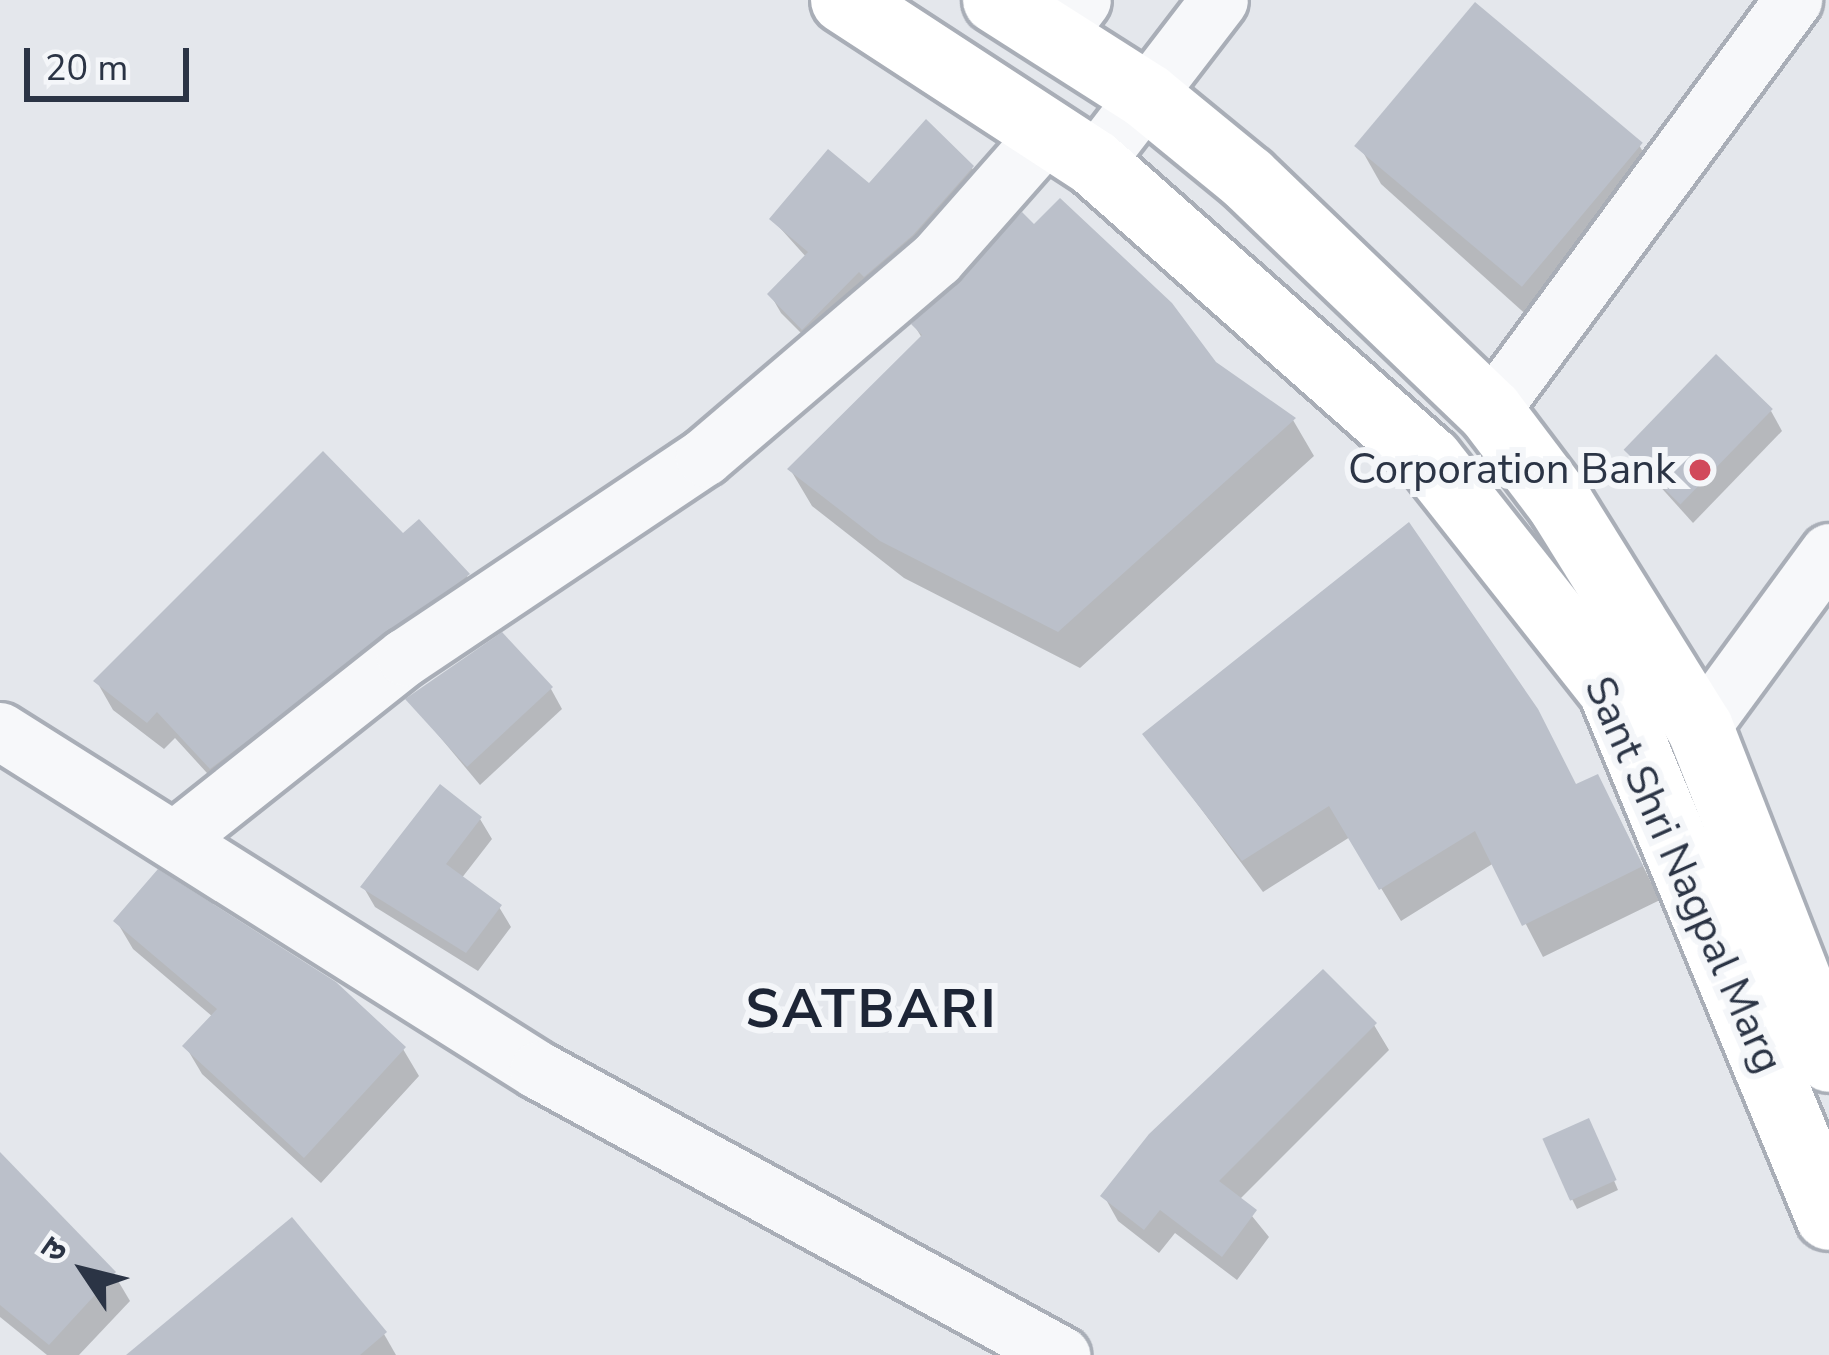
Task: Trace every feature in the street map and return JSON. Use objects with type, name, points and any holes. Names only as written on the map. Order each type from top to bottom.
[{"type":"main road","name":"Sant Shri Nagpal Marg","points":[[844,0],[1071,148],[1430,460],[1611,688],[1829,1217]]},
{"type":"main road","name":"Sant Shri Nagpal Marg","points":[[996,0],[1068,19],[1148,97],[1247,178],[1490,411],[1561,505],[1700,728],[1829,1059]]},
{"type":"street","points":[[175,839],[406,657],[704,458],[1071,148],[1148,97],[1219,0]]},
{"type":"street","points":[[1490,411],[1793,0]]},
{"type":"street","points":[[1700,728],[1829,552]]},
{"type":"street","points":[[0,731],[538,1070],[1060,1355]]},
{"type":"building","points":[[1475,2],[1643,143],[1522,287],[1354,146]]},
{"type":"building","points":[[926,119],[974,166],[913,235],[864,277],[859,272],[802,330],[767,294],[808,252],[769,219],[828,149],[869,183]]},
{"type":"building","points":[[1060,198],[1172,303],[1216,362],[1296,418],[1058,632],[880,541],[787,469],[922,335],[911,324],[1022,212],[1034,224]]},
{"type":"building","points":[[1716,354],[1773,409],[1680,505],[1624,450]]},
{"type":"building","points":[[323,451],[403,533],[419,519],[470,574],[210,769],[157,712],[147,723],[93,681]]},
{"type":"building","points":[[1409,522],[1538,709],[1576,784],[1598,774],[1643,866],[1522,926],[1475,831],[1379,890],[1329,806],[1242,861],[1142,734]]},
{"type":"building","points":[[502,632],[553,687],[467,767],[405,699]]},
{"type":"building","points":[[440,784],[482,817],[446,864],[502,905],[466,953],[360,887]]},
{"type":"building","points":[[158,869],[336,982],[406,1047],[304,1158],[182,1046],[217,1009],[113,921]]},
{"type":"building","points":[[1323,969],[1377,1023],[1219,1181],[1257,1210],[1222,1257],[1160,1210],[1144,1230],[1100,1196],[1149,1134]]},
{"type":"building","points":[[1589,1118],[1617,1180],[1570,1201],[1542,1139]]},
{"type":"building","points":[[0,1152],[116,1272],[49,1345],[0,1305]]},
{"type":"building","points":[[292,1217],[387,1332],[360,1355],[126,1355]]},
{"type":"place","name":"Corporation Bank","points":[[1700,470]]},
{"type":"district","name":"SATBARI","points":[[872,1009]]}]
